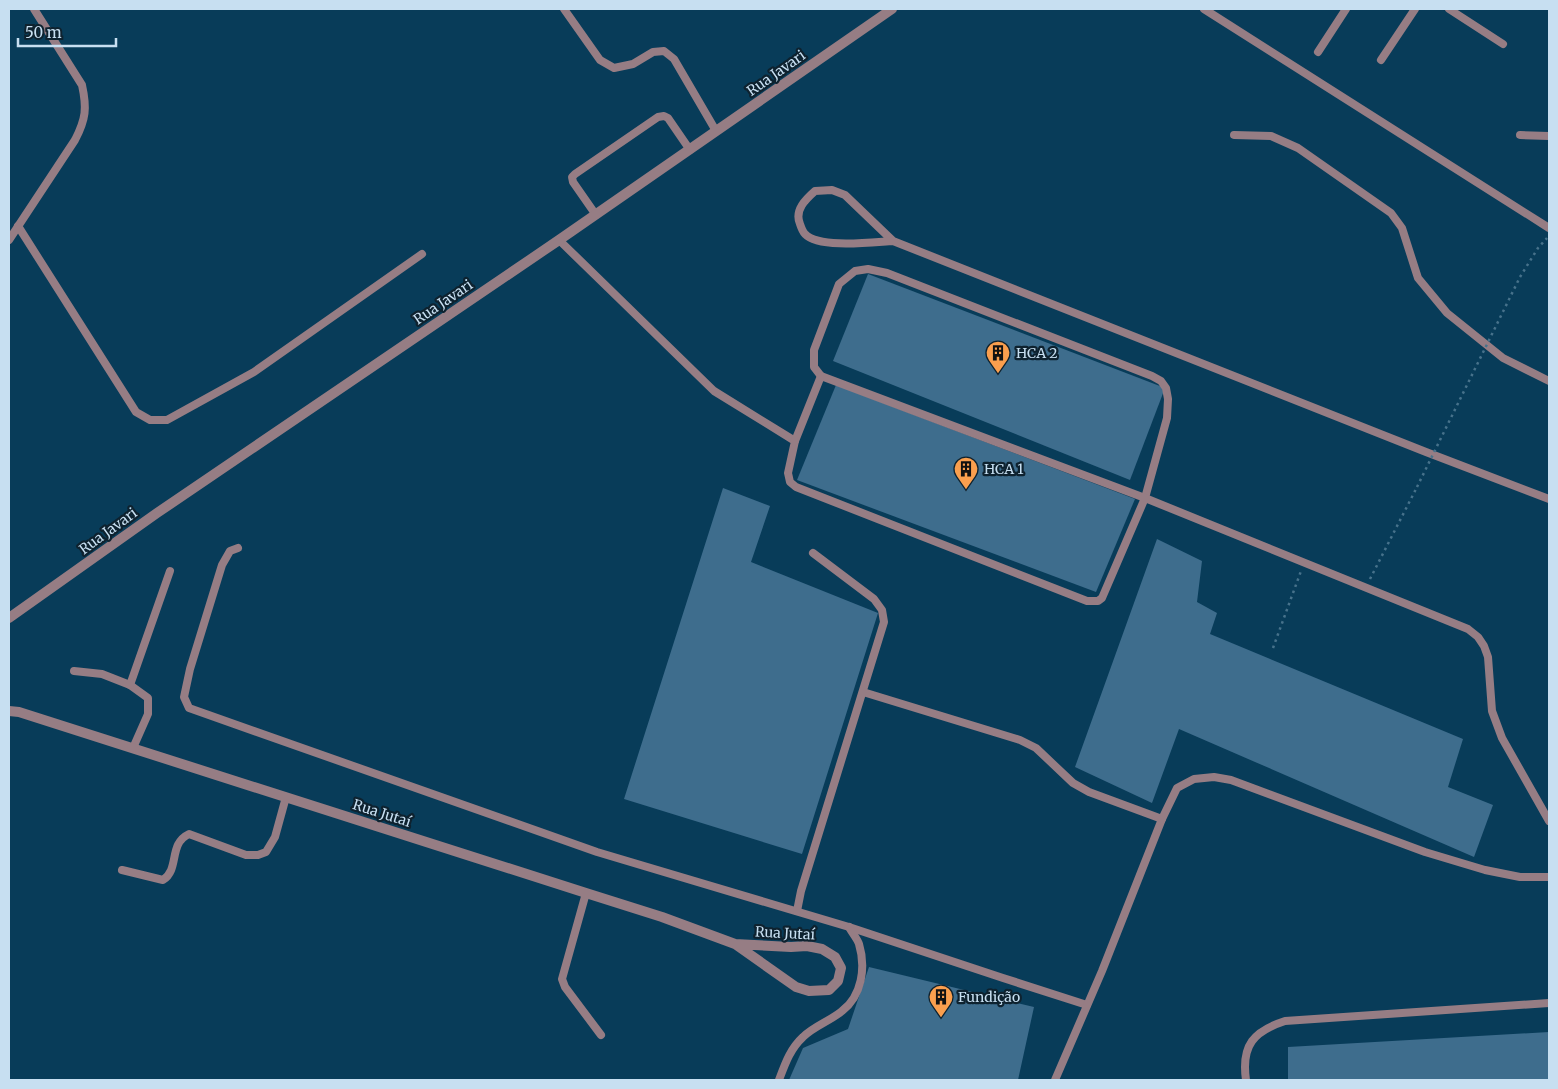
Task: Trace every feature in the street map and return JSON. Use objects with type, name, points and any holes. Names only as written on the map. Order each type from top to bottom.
[{"type":"street","name":"Rua Javari","points":[[9,618],[156,513],[596,215],[892,9]]},
{"type":"street","name":"Rua Jutaí","points":[[9,704],[14,711],[586,893],[735,944],[796,987],[809,991],[830,990],[838,981],[841,968],[835,957],[822,948],[735,944]]},
{"type":"lane","points":[[9,240],[75,140],[82,126],[85,114],[85,99],[82,85],[34,9]]},
{"type":"lane","points":[[564,9],[600,60],[614,68],[633,64],[653,52],[664,51],[674,59],[716,131]]},
{"type":"lane","points":[[1204,9],[1549,228]]},
{"type":"lane","points":[[1318,52],[1346,9]]},
{"type":"lane","points":[[1382,60],[1416,9]]},
{"type":"lane","points":[[1449,9],[1503,44]]},
{"type":"lane","points":[[596,215],[572,182],[575,174],[658,117],[664,116],[668,118],[690,150]]},
{"type":"lane","points":[[1234,135],[1271,136],[1298,148],[1391,213],[1402,228],[1418,278],[1447,313],[1503,358],[1549,381]]},
{"type":"lane","points":[[1520,136],[1549,136]]},
{"type":"lane","points":[[893,240],[856,244],[820,242],[805,235],[798,221],[801,203],[815,190],[832,190],[845,195],[893,240],[1408,445],[1549,499]]},
{"type":"lane","points":[[18,226],[136,412],[150,420],[167,420],[254,372],[422,254]]},
{"type":"lane","points":[[559,240],[714,391],[794,441]]},
{"type":"lane","points":[[821,376],[794,441],[788,473],[790,482],[796,487],[1087,601],[1098,601],[1102,598],[1145,498],[1168,418],[1166,388],[1161,381],[886,273],[868,270],[855,271],[839,284],[814,350],[814,367],[821,376],[1145,498],[1468,629],[1478,637],[1488,657],[1492,711],[1497,727],[1549,821]]},
{"type":"lane","points":[[238,548],[230,551],[222,565],[190,669],[184,697],[189,708],[597,852],[849,927],[1087,1005]]},
{"type":"lane","points":[[796,911],[884,622],[882,610],[874,599],[813,553]]},
{"type":"lane","points":[[130,685],[170,570]]},
{"type":"lane","points":[[74,671],[102,674],[130,685],[148,698],[148,714],[133,748]]},
{"type":"lane","points":[[863,692],[1020,740],[1036,748],[1073,784],[1162,819]]},
{"type":"lane","points":[[1055,1080],[1102,971],[1162,819],[1177,788],[1194,779],[1214,777],[1231,780],[1434,855],[1485,870],[1520,877],[1549,877]]},
{"type":"lane","points":[[122,870],[163,880],[170,873],[177,844],[182,837],[189,834],[246,855],[258,855],[266,852],[275,837],[286,797]]},
{"type":"lane","points":[[586,893],[562,979],[565,987],[601,1035]]},
{"type":"lane","points":[[779,1080],[787,1059],[795,1046],[804,1036],[844,1010],[853,1001],[859,988],[862,958],[858,943],[849,927]]},
{"type":"lane","points":[[1246,1080],[1244,1068],[1247,1052],[1254,1037],[1268,1027],[1286,1021],[1549,1004]]},
{"type":"path","points":[[1366,588],[1418,487],[1520,277],[1549,234]]},
{"type":"path","points":[[1273,648],[1305,563]]},
{"type":"building","name":"HCA 2","points":[[868,274],[1165,388],[1130,480],[833,361]]},
{"type":"building","name":"HCA 1","points":[[836,385],[1135,499],[1096,592],[797,480]]},
{"type":"building","points":[[723,488],[770,506],[751,562],[878,613],[802,854],[624,799]]},
{"type":"building","points":[[1157,539],[1202,561],[1197,602],[1217,613],[1210,634],[1463,739],[1448,787],[1493,805],[1474,857],[1179,729],[1152,803],[1075,767]]},
{"type":"building","name":"Fundição","points":[[869,967],[1034,1007],[1018,1080],[789,1080],[803,1048],[848,1029]]},
{"type":"building","points":[[1549,1032],[1549,1080],[1288,1080],[1288,1047]]},
{"type":"place","name":"HCA 2","points":[[998,374]]},
{"type":"place","name":"HCA 1","points":[[966,490]]},
{"type":"place","name":"Fundição","points":[[941,1018]]}]
